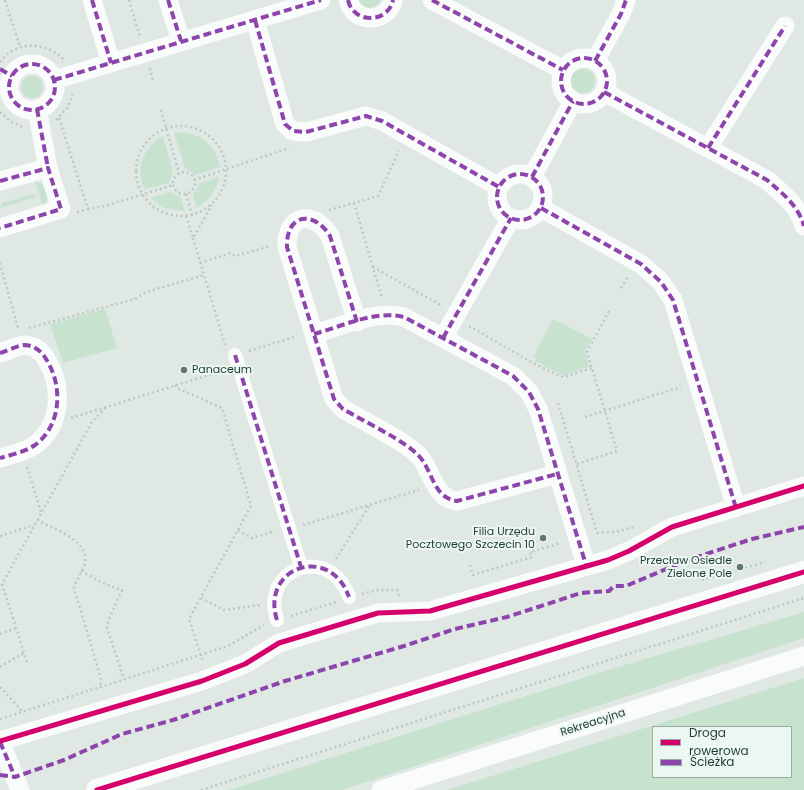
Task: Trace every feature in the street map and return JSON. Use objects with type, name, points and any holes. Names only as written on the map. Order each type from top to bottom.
[{"type":"street","points":[[92,0],[111,63]]},
{"type":"street","points":[[168,0],[181,42]]},
{"type":"street","points":[[63,77],[45,68],[30,64],[3,64],[9,88],[14,100],[24,108],[37,109],[48,104],[52,98],[55,86],[63,77],[320,0]]},
{"type":"street","points":[[348,0],[352,10],[357,15],[371,19],[384,14],[389,9],[393,0]]},
{"type":"street","points":[[432,0],[563,70]]},
{"type":"street","points":[[595,61],[621,14],[626,0]]},
{"type":"street","points":[[255,20],[285,124],[293,131],[306,132],[366,116],[382,121],[499,187]]},
{"type":"street","points":[[708,148],[785,26]]},
{"type":"street","points":[[580,58],[595,61],[601,65],[607,78],[604,92],[599,98],[587,104],[573,101],[567,97],[560,84],[563,70],[568,64],[580,58]]},
{"type":"street","points":[[604,92],[767,180],[785,196],[803,217]]},
{"type":"street","points":[[532,177],[573,101]]},
{"type":"street","points":[[0,228],[61,209],[48,168],[37,109]]},
{"type":"street","points":[[0,181],[48,168]]},
{"type":"street","points":[[517,223],[500,208],[497,194],[499,187],[504,181],[518,174],[532,177],[538,182],[543,194],[541,216]]},
{"type":"street","points":[[443,338],[517,223],[536,214],[641,264],[661,282],[673,300],[736,508]]},
{"type":"street","points":[[357,322],[330,236],[318,222],[310,218],[296,222],[289,229],[286,237],[287,247],[334,399],[343,409],[411,449],[427,467],[442,496],[450,500],[457,501],[557,474]]},
{"type":"street","points":[[314,332],[390,314],[404,317],[513,376],[529,392],[538,409],[586,565]]},
{"type":"street","points":[[0,353],[23,345],[34,347],[44,354],[50,365],[58,389],[53,420],[44,436],[35,445],[22,452],[0,458]]},
{"type":"street","points":[[235,363],[301,567]]},
{"type":"street","points":[[20,790],[0,741],[208,679],[245,664],[271,647],[294,638],[378,613],[430,611],[586,565],[608,560],[629,551],[672,527],[804,486]]},
{"type":"street","points":[[277,620],[274,603],[279,585],[292,571],[301,567],[316,566],[330,570],[339,577],[349,597]]},
{"type":"street","points":[[97,790],[804,572]]},
{"type":"street","name":"Rekreacyjna","points":[[381,790],[804,656]]},
{"type":"path","points":[[6,0],[20,47]]},
{"type":"path","points":[[3,64],[20,47],[33,45],[52,51],[63,59],[63,77]]},
{"type":"path","points":[[161,110],[179,173]]},
{"type":"path","points":[[59,118],[88,209],[105,206],[173,185]]},
{"type":"path","points":[[193,238],[224,184],[225,170],[220,150],[206,135],[187,127],[167,129],[148,140],[137,159],[136,174],[142,195],[152,206],[164,213],[186,216],[204,210],[214,201]]},
{"type":"path","points":[[310,218],[314,214],[378,196],[403,145]]},
{"type":"path","points":[[194,180],[290,148]]},
{"type":"path","points":[[179,173],[190,174],[194,180],[194,189],[186,194],[179,193],[173,185],[174,178],[179,173]]},
{"type":"path","points":[[186,194],[192,215]]},
{"type":"path","points":[[354,203],[384,303]]},
{"type":"path","points":[[186,216],[200,263],[235,363]]},
{"type":"path","points":[[517,223],[541,216]]},
{"type":"path","points":[[200,263],[231,253],[235,256],[274,245],[287,247]]},
{"type":"path","points":[[0,263],[18,330],[135,299],[146,292],[204,275]]},
{"type":"path","points":[[372,267],[447,308]]},
{"type":"path","points":[[577,464],[617,451],[587,352],[610,309]]},
{"type":"path","points":[[465,324],[533,363],[563,377],[592,368]]},
{"type":"path","points":[[53,420],[62,420],[175,385],[314,332]]},
{"type":"path","points":[[585,417],[699,382]]},
{"type":"path","points":[[175,385],[177,388],[222,408],[251,506],[189,619],[208,679]]},
{"type":"path","points":[[27,662],[2,584],[92,422],[107,406]]},
{"type":"path","points":[[22,452],[41,513]]},
{"type":"path","points":[[238,530],[252,538],[289,527],[296,527],[435,485]]},
{"type":"path","points":[[330,570],[369,505]]},
{"type":"path","points":[[37,520],[77,542],[82,547],[85,558],[82,571],[74,588],[101,679],[100,687]]},
{"type":"path","points":[[0,536],[35,525]]},
{"type":"path","points":[[597,533],[620,532],[634,526]]},
{"type":"path","points":[[702,580],[770,561]]},
{"type":"path","points":[[82,571],[105,584],[122,590],[109,619],[107,628],[124,679]]},
{"type":"path","points":[[0,719],[201,655],[236,642],[261,626],[349,597],[376,590],[397,590],[400,601]]},
{"type":"path","points":[[201,598],[224,610],[274,603]]},
{"type":"path","points":[[202,790],[804,598]]},
{"type":"path","points":[[0,634],[16,628]]},
{"type":"path","points":[[0,666],[24,653]]},
{"type":"path","points":[[0,687],[22,711]]},
{"type":"green space","points":[[359,0],[381,0],[376,6],[370,8],[364,6]]},
{"type":"green space","points":[[578,69],[588,69],[595,76],[595,86],[588,93],[578,93],[571,86],[571,76]]},
{"type":"green space","points":[[32,76],[36,77],[42,83],[42,91],[36,97],[32,98],[28,97],[22,91],[21,87],[22,83],[28,77]]},
{"type":"green space","points":[[182,132],[198,136],[204,140],[215,152],[220,167],[195,175],[185,168],[174,133]]},
{"type":"green space","points":[[163,136],[173,172],[169,183],[145,189],[140,174],[143,159],[146,152],[156,140]]},
{"type":"green space","points":[[219,177],[214,191],[196,208],[193,194],[197,189],[198,184]]},
{"type":"green space","points":[[35,181],[46,186],[49,196],[43,207]]},
{"type":"green space","points":[[171,192],[181,198],[185,211],[164,208],[150,198]]},
{"type":"green space","points":[[34,194],[36,197],[0,208],[2,203]]},
{"type":"green space","points":[[105,309],[117,348],[63,363],[50,324]]},
{"type":"green space","points":[[553,319],[592,339],[585,351],[589,367],[563,375],[535,361],[537,358],[533,357]]},
{"type":"green space","points":[[804,612],[804,638],[342,790],[229,790],[608,670]]},
{"type":"green space","points":[[804,678],[804,790],[447,790]]},
{"type":"marked path","points":[[92,0],[111,63]]},
{"type":"marked path","points":[[168,0],[181,41]]},
{"type":"marked path","points":[[54,80],[321,0]]},
{"type":"marked path","points":[[348,0],[351,8],[356,14],[370,18],[385,14],[390,8],[393,0]]},
{"type":"marked path","points":[[432,0],[563,70]]},
{"type":"marked path","points":[[595,61],[621,14],[626,0]]},
{"type":"marked path","points":[[255,20],[285,124],[293,131],[306,132],[366,116],[382,121],[499,187]]},
{"type":"marked path","points":[[708,148],[785,26]]},
{"type":"marked path","points":[[580,58],[588,58],[597,62],[603,68],[607,81],[603,94],[597,100],[588,104],[580,104],[571,100],[565,94],[561,85],[561,77],[565,68],[571,62],[580,58]]},
{"type":"marked path","points":[[28,64],[36,64],[45,68],[51,74],[55,87],[51,100],[45,106],[36,110],[28,110],[19,106],[13,100],[9,91],[9,83],[13,74],[19,68],[28,64]]},
{"type":"marked path","points":[[0,69],[12,76]]},
{"type":"marked path","points":[[604,92],[767,180],[794,206],[804,226]]},
{"type":"marked path","points":[[532,177],[573,101]]},
{"type":"marked path","points":[[37,109],[48,168]]},
{"type":"marked path","points":[[0,181],[48,168],[61,209],[0,228]]},
{"type":"marked path","points":[[516,174],[524,174],[533,178],[539,184],[543,197],[539,210],[533,216],[524,220],[516,220],[507,216],[501,210],[497,201],[497,193],[501,184],[507,178],[516,174]]},
{"type":"marked path","points":[[541,208],[641,264],[661,282],[673,300],[736,508]]},
{"type":"marked path","points":[[443,338],[511,218]]},
{"type":"marked path","points":[[357,322],[330,236],[324,228],[309,219],[302,219],[296,222],[291,227],[287,247],[334,399],[343,409],[394,437],[412,450],[424,462],[438,489],[449,499],[457,501],[557,474]]},
{"type":"marked path","points":[[314,334],[370,317],[393,315],[404,317],[513,376],[529,392],[538,409],[586,565]]},
{"type":"marked path","points":[[0,353],[24,345],[37,349],[42,353],[52,369],[57,392],[55,416],[44,437],[27,450],[0,458]]},
{"type":"marked path","points":[[235,355],[301,567]]},
{"type":"marked path","points":[[0,775],[15,777],[64,760],[122,734],[173,720],[285,681],[404,646],[455,629],[507,617],[581,593],[609,591],[614,586],[626,586],[685,561],[752,539],[804,527]]},
{"type":"marked path","points":[[277,620],[274,602],[278,586],[287,575],[300,568],[313,567],[327,570],[340,580],[349,597]]},
{"type":"marked path","points":[[0,742],[15,777]]},
{"type":"cycle path","points":[[0,741],[202,681],[245,664],[279,643],[378,613],[430,611],[608,560],[629,551],[672,527],[804,486]]},
{"type":"cycle path","points":[[97,790],[804,572]]},
{"type":"place","name":"Panaceum","points":[[184,370]]},
{"type":"place","name":"Filia Urzędu Pocztowego Szczecin 10","points":[[543,538]]},
{"type":"place","name":"Przecław Osiedle Zielone Pole","points":[[740,567]]}]
